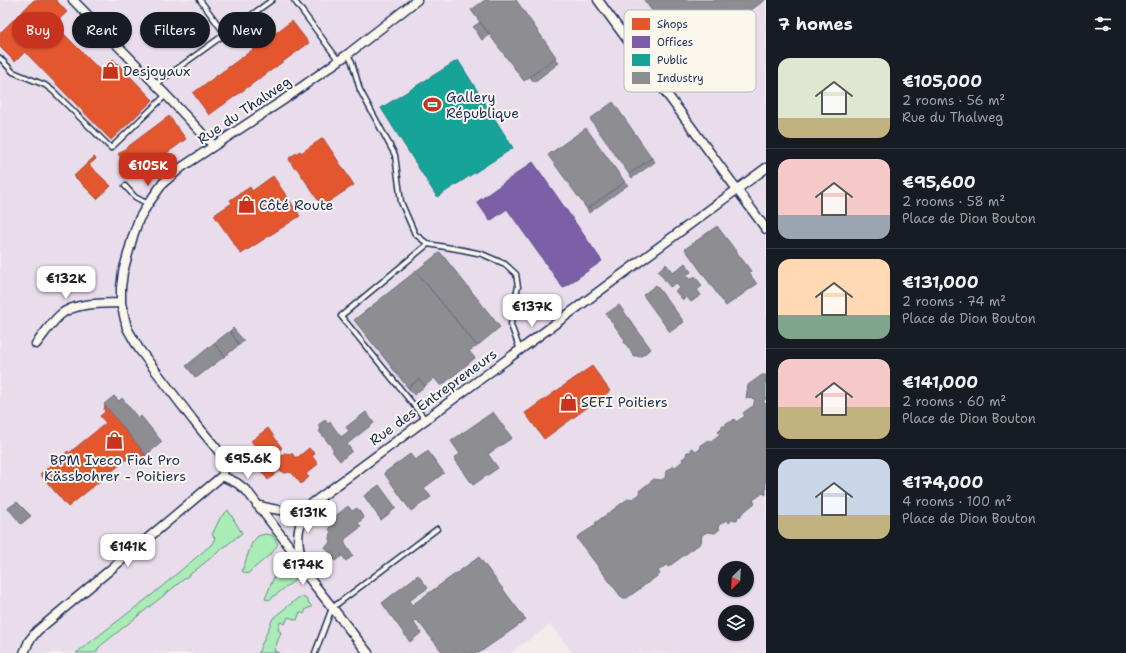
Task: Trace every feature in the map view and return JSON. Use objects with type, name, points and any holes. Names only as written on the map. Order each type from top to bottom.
[{"type":"street","points":[[73,0],[156,84],[214,146]]},
{"type":"street","name":"Rue du Thalweg","points":[[222,476],[224,463],[221,454],[139,349],[127,328],[121,303],[123,272],[139,218],[163,183],[182,167],[348,54],[417,0]]},
{"type":"street","points":[[598,0],[624,36]]},
{"type":"street","points":[[665,92],[766,229]]},
{"type":"street","name":"Rue des Entrepreneurs","points":[[310,505],[766,168]]},
{"type":"street","points":[[36,344],[61,314],[73,308],[86,305],[121,303]]},
{"type":"street","points":[[24,653],[29,641],[37,631],[222,476],[237,483],[247,491],[302,563]]},
{"type":"street","points":[[257,505],[275,510],[291,510],[310,505]]},
{"type":"street","points":[[310,505],[304,515],[298,532],[298,545],[302,563],[309,578],[368,653]]},
{"type":"lane","points":[[200,0],[218,24]]},
{"type":"lane","points":[[255,12],[272,0]]},
{"type":"lane","points":[[294,0],[338,61]]},
{"type":"lane","points":[[156,84],[218,39]]},
{"type":"lane","points":[[348,54],[352,62],[360,90],[395,155],[401,202],[415,234],[428,244],[482,254],[505,264],[516,274],[518,287],[513,305],[511,326],[520,350]]},
{"type":"lane","points":[[0,58],[13,72],[45,85],[53,91],[111,148],[166,95]]},
{"type":"lane","points":[[125,186],[135,197],[148,204]]},
{"type":"lane","points":[[425,419],[341,316],[428,244]]},
{"type":"lane","points":[[315,653],[332,608],[437,529]]},
{"type":"shaded area","points":[[0,0],[766,0],[766,653],[573,653],[550,625],[510,653],[0,653]]},
{"type":"green space","points":[[228,510],[242,533],[99,647],[96,653],[76,653],[153,594],[212,544],[215,538],[212,535],[220,518]]},
{"type":"green space","points":[[265,534],[272,535],[278,544],[272,553],[247,574],[242,571],[252,543],[258,536]]},
{"type":"green space","points":[[289,560],[296,563],[299,571],[294,581],[269,600],[265,599],[278,567],[282,563]]},
{"type":"green space","points":[[298,598],[305,598],[312,607],[306,609],[304,614],[300,612],[297,620],[288,617],[285,624],[280,622],[278,630],[281,632],[274,651],[279,653],[258,653],[273,618]]},
{"type":"building: Shops","points":[[34,0],[56,0],[67,12],[64,15],[64,12],[22,12]]},
{"type":"building: Shops","points":[[12,21],[12,48],[64,48],[64,34],[72,42],[72,48],[78,48],[108,78],[120,66],[153,100],[111,140],[25,52],[15,62],[0,47],[0,33]]},
{"type":"building: Shops","points":[[292,21],[309,43],[209,115],[193,93],[255,48],[276,48],[276,33]]},
{"type":"building: Shops","points":[[113,59],[120,66],[108,78],[101,72]]},
{"type":"building: Shops","points":[[169,116],[186,139],[135,177],[118,154]]},
{"type":"building: Shops","points":[[323,138],[354,185],[322,206],[289,159],[300,151],[301,153]]},
{"type":"building: Shops","points":[[94,157],[96,159],[89,165],[111,186],[97,199],[74,176]]},
{"type":"building: Shops","points":[[273,176],[300,216],[241,254],[214,215],[232,203],[230,200],[250,187],[252,191]]},
{"type":"building: Shops","points":[[592,366],[610,391],[544,439],[525,413]]},
{"type":"building: Shops","points":[[105,405],[146,455],[143,458],[137,451],[68,507],[40,474],[106,423],[100,416],[105,412]]},
{"type":"building: Shops","points":[[268,428],[282,448],[277,452],[280,455],[283,456],[284,453],[293,454],[294,457],[298,457],[309,448],[315,454],[312,456],[318,464],[306,474],[309,477],[301,484],[292,473],[284,473],[279,471],[268,480],[248,454],[257,448],[251,441]]},
{"type":"building: Offices","points":[[533,162],[602,261],[563,288],[507,209],[490,221],[477,202]]},
{"type":"building: Public","points":[[458,60],[513,148],[437,197],[381,108]]},
{"type":"building: Industry","points":[[485,0],[516,0],[556,57],[524,81],[471,10]]},
{"type":"building: Industry","points":[[644,0],[765,0],[751,10],[651,10]]},
{"type":"building: Industry","points":[[480,22],[490,34],[482,40],[473,27]]},
{"type":"building: Industry","points":[[555,58],[559,63],[534,82],[530,77]]},
{"type":"building: Industry","points":[[613,102],[652,158],[629,174],[590,119]]},
{"type":"building: Industry","points":[[586,128],[625,182],[587,209],[548,155]]},
{"type":"building: Industry","points":[[652,158],[655,162],[632,178],[629,174]]},
{"type":"building: Industry","points":[[625,182],[628,185],[589,213],[587,209]]},
{"type":"building: Industry","points":[[717,226],[751,271],[749,273],[757,284],[726,306],[685,249]]},
{"type":"building: Industry","points":[[440,252],[500,327],[477,346],[416,271]]},
{"type":"building: Industry","points":[[685,263],[691,272],[686,275],[690,280],[695,276],[702,286],[697,290],[701,295],[691,302],[687,297],[683,300],[675,291],[680,288],[676,283],[670,287],[658,271],[666,264],[673,273]]},
{"type":"building: Industry","points":[[416,271],[477,346],[469,351],[475,358],[441,386],[434,378],[425,386],[419,379],[408,388],[354,320]]},
{"type":"building: Industry","points":[[656,285],[684,322],[670,332],[643,295]]},
{"type":"building: Industry","points":[[619,305],[651,349],[640,357],[633,356],[624,342],[625,340],[606,314]]},
{"type":"building: Industry","points":[[233,328],[244,341],[239,345],[230,331]]},
{"type":"building: Industry","points":[[230,331],[239,345],[225,356],[214,343]]},
{"type":"building: Industry","points":[[214,343],[225,356],[196,378],[186,366]]},
{"type":"building: Industry","points":[[762,375],[766,375],[766,399],[763,401],[766,404],[766,495],[763,493],[753,500],[755,503],[741,514],[741,516],[738,516],[737,520],[732,520],[729,523],[726,520],[718,526],[720,529],[715,533],[707,532],[702,535],[701,543],[668,567],[666,565],[658,571],[660,574],[627,598],[622,598],[577,537],[596,525],[595,523],[629,498],[632,499],[640,494],[639,491],[654,479],[661,480],[665,478],[666,471],[683,461],[682,459],[686,456],[687,452],[691,452],[691,448],[696,452],[701,448],[699,446],[708,440],[711,441],[720,434],[718,432],[722,426],[726,426],[726,423],[731,422],[734,419],[736,422],[745,416],[743,413],[753,407],[755,399],[746,398],[748,385]]},
{"type":"building: Industry","points":[[419,379],[425,386],[414,395],[408,388]]},
{"type":"building: Industry","points":[[114,396],[119,401],[122,398],[138,418],[141,416],[162,442],[146,455],[104,404]]},
{"type":"building: Industry","points":[[366,412],[374,423],[347,444],[352,451],[340,461],[332,451],[334,450],[319,431],[321,429],[318,425],[325,420],[328,424],[330,422],[341,437],[349,431],[346,427]]},
{"type":"building: Industry","points":[[493,412],[512,438],[488,454],[498,468],[473,485],[454,458],[460,454],[451,441]]},
{"type":"building: Industry","points":[[428,451],[444,473],[424,488],[431,497],[411,511],[384,473],[410,454],[415,460]]},
{"type":"building: Industry","points":[[379,485],[396,508],[381,520],[364,496]]},
{"type":"building: Industry","points":[[17,502],[31,516],[21,524],[8,508]]},
{"type":"building: Industry","points":[[348,506],[352,511],[357,508],[364,518],[358,523],[361,527],[345,539],[345,544],[353,556],[346,561],[341,554],[342,556],[335,561],[325,547],[329,544],[331,533],[329,528],[335,522],[333,518]]},
{"type":"building: Industry","points":[[479,557],[526,620],[479,653],[443,653],[417,620],[414,623],[421,633],[410,642],[382,603],[418,575],[428,588],[409,601],[412,605]]},
{"type":"place","name":"Desjoyaux","points":[[110,71]]},
{"type":"place","name":"Gallery République","points":[[433,105]]},
{"type":"place","name":"Côté Route","points":[[246,205]]},
{"type":"place","name":"SEFI Poitiers","points":[[568,402]]},
{"type":"place","name":"BPM Iveco Fiat Pro Kässbohrer - Poitiers","points":[[115,440]]}]
